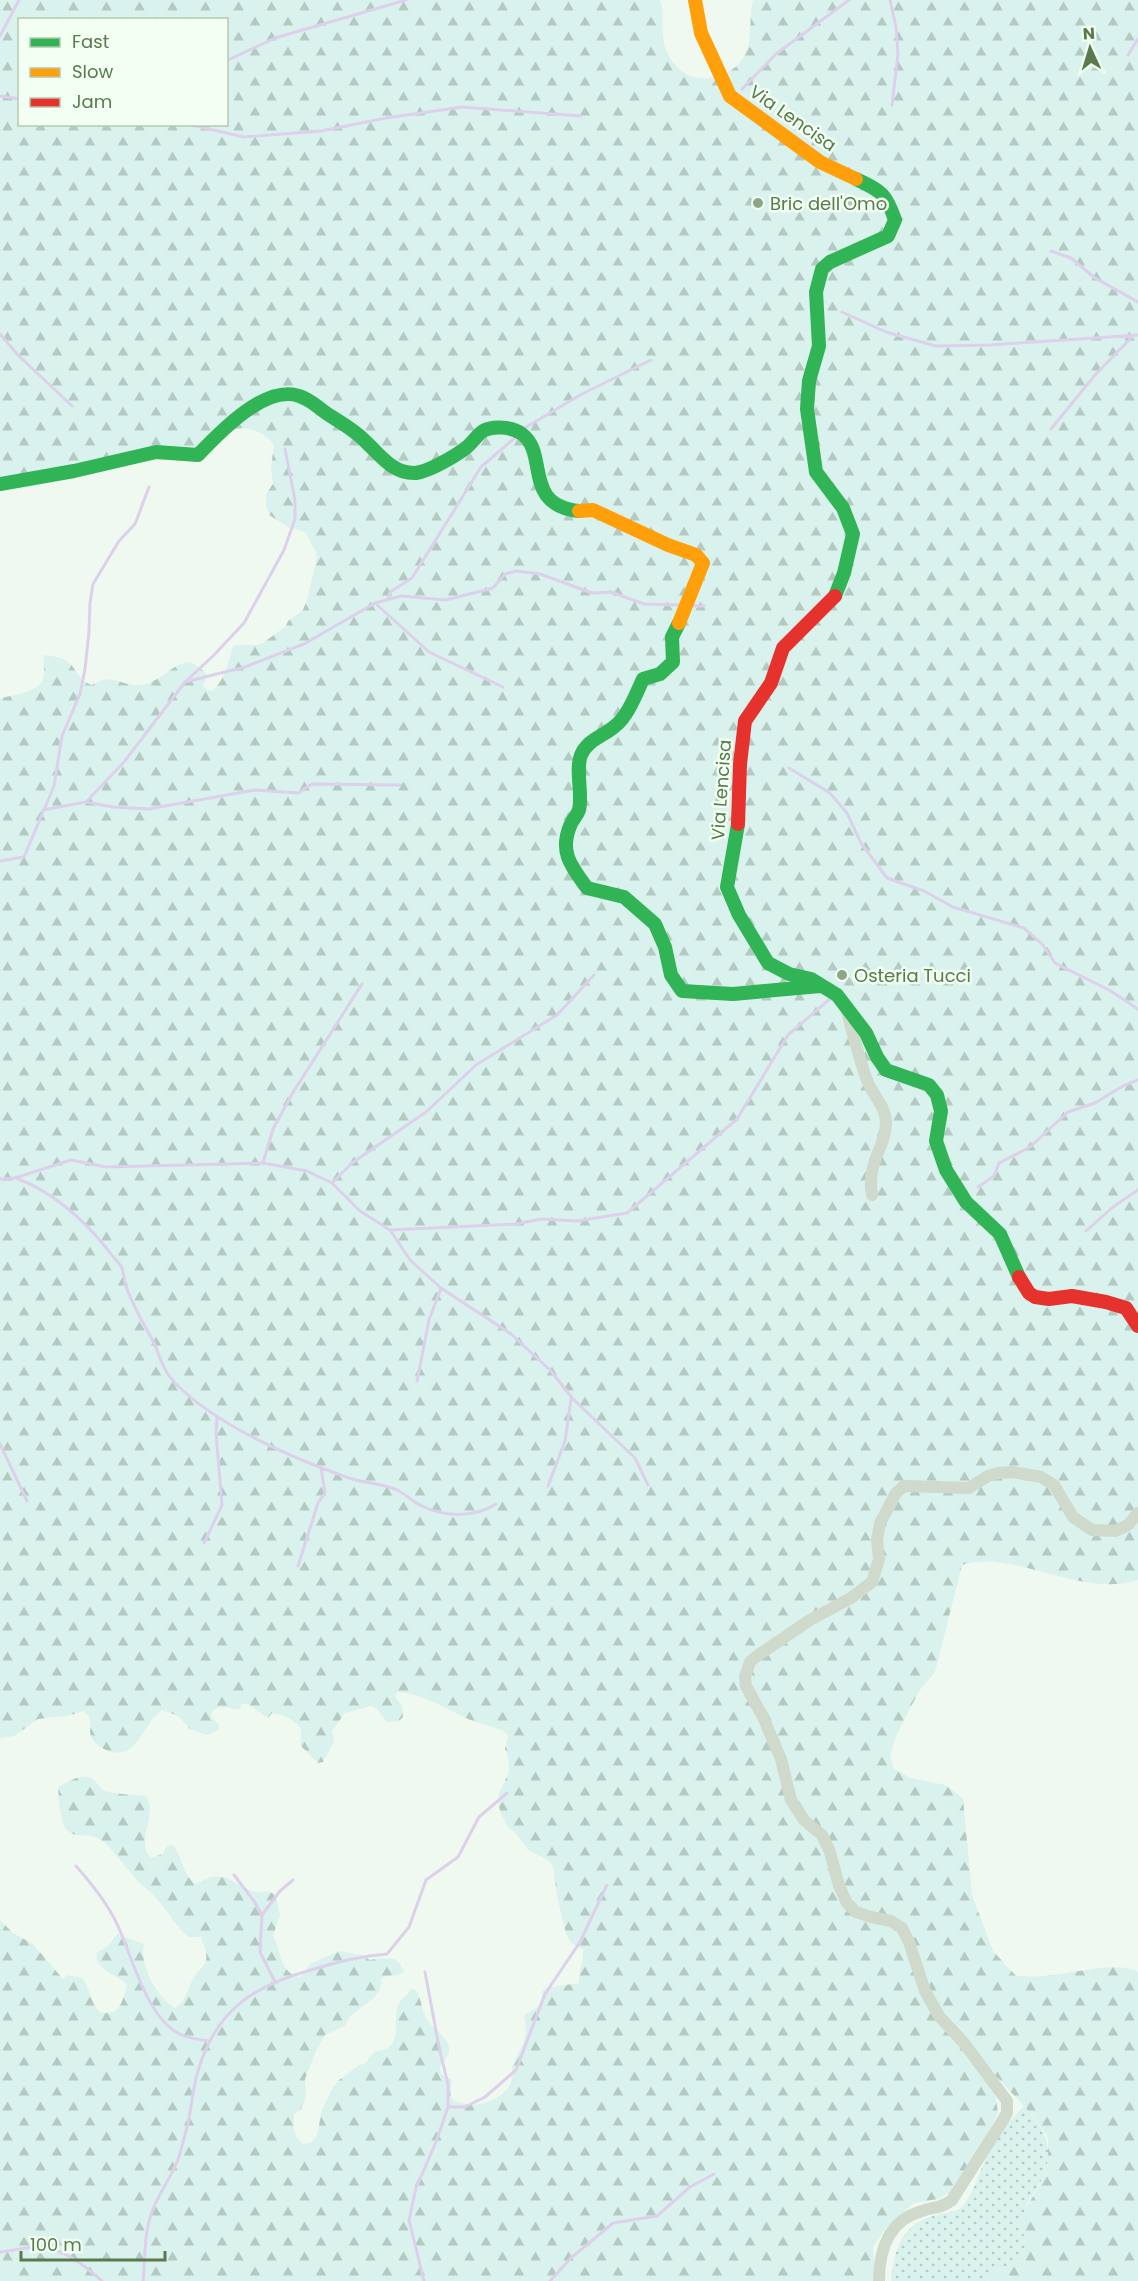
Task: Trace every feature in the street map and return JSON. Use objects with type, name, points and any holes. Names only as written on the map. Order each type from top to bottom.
[{"type":"street","name":"Via Lencisa","points":[[695,0],[701,33],[730,96],[820,162],[875,188],[889,201],[895,220],[888,236],[830,262],[822,269],[818,279],[816,292],[819,346],[809,381],[807,409],[816,472],[843,508],[853,534],[844,573],[834,598],[783,648],[771,683],[745,721],[740,764],[738,830],[727,887],[739,915],[768,963],[789,974],[811,979],[824,986],[837,995],[846,1008],[867,1081],[886,1119],[885,1130],[872,1167],[870,1186],[872,1195]]},
{"type":"street","points":[[0,484],[74,471],[156,452],[183,456],[198,455],[224,428],[250,407],[287,393],[301,396],[365,440],[396,470],[415,473],[433,467],[466,448],[484,430],[507,427],[523,434],[532,448],[543,490],[553,502],[562,508],[593,510],[668,545],[696,555],[703,563],[672,637],[673,662],[660,675],[643,679],[625,714],[616,726],[601,734],[587,746],[580,756],[579,810],[570,826],[566,842],[567,859],[587,888],[624,897],[639,908],[654,924],[665,947],[671,975],[682,991],[699,995],[824,986]]},
{"type":"street","points":[[846,1008],[866,1034],[886,1070],[929,1085],[938,1096],[942,1113],[936,1142],[948,1173],[964,1200],[1000,1234],[1021,1280],[1031,1294],[1042,1298],[1084,1298],[1116,1305],[1126,1308],[1138,1326]]},
{"type":"street","points":[[879,2281],[880,2254],[891,2231],[910,2215],[922,2210],[945,2206],[952,2200],[1003,2120],[1007,2101],[964,2043],[939,2016],[925,1991],[902,1928],[891,1920],[856,1912],[847,1903],[822,1835],[804,1820],[791,1800],[780,1759],[763,1717],[746,1686],[746,1669],[750,1662],[774,1643],[851,1598],[872,1582],[879,1559],[877,1540],[880,1523],[896,1493],[904,1486],[969,1488],[988,1476],[1013,1472],[1041,1478],[1054,1485],[1073,1517],[1092,1530],[1115,1531],[1128,1525],[1138,1513]]},
{"type":"green space","points":[[0,0],[660,0],[664,44],[671,59],[676,66],[689,75],[696,78],[713,78],[734,68],[743,59],[749,44],[753,0],[1138,0],[1138,1580],[1116,1584],[1093,1583],[1003,1563],[982,1562],[962,1565],[935,1672],[919,1691],[896,1736],[890,1756],[894,1769],[911,1778],[945,1785],[963,1798],[972,1895],[993,1951],[1016,1976],[1054,1975],[1118,1967],[1138,1972],[1138,2281],[987,2281],[999,2269],[1022,2260],[1025,2247],[1022,2221],[1025,2209],[1039,2187],[1048,2163],[1048,2138],[1033,2116],[998,2078],[995,2089],[998,2114],[957,2189],[938,2199],[914,2203],[886,2228],[873,2247],[876,2281],[0,2281],[0,1920],[13,1933],[33,1944],[63,1979],[67,1975],[82,1978],[95,2006],[103,2013],[110,2013],[118,2008],[127,1985],[102,1968],[97,1958],[97,1952],[107,1947],[117,1934],[144,1944],[144,1961],[151,1980],[168,2003],[175,2008],[185,1997],[192,1980],[204,1965],[206,1957],[201,1937],[189,1937],[184,1933],[159,1901],[137,1881],[106,1844],[93,1836],[75,1835],[67,1830],[60,1808],[59,1786],[77,1778],[86,1777],[94,1780],[108,1792],[146,1796],[150,1811],[145,1844],[146,1851],[151,1858],[162,1854],[168,1845],[174,1846],[185,1871],[195,1884],[208,1878],[224,1877],[252,1891],[275,1894],[280,1915],[273,1936],[282,1961],[293,1975],[300,1977],[310,1964],[340,1951],[361,1955],[370,1960],[381,1958],[394,1959],[399,1962],[404,1971],[399,1975],[382,1978],[380,1990],[373,1999],[350,2016],[345,2026],[325,2035],[316,2051],[305,2079],[306,2097],[301,2109],[294,2114],[297,2138],[304,2144],[312,2142],[317,2135],[322,2110],[339,2080],[359,2065],[365,2064],[374,2053],[391,2045],[395,2035],[397,2008],[411,1989],[416,1990],[428,2021],[445,2039],[449,2047],[449,2052],[440,2068],[441,2074],[451,2079],[452,2099],[459,2103],[476,2104],[501,2095],[511,2082],[512,2067],[526,2036],[524,2016],[540,2005],[542,1992],[546,1988],[579,1983],[583,1953],[583,1949],[572,1944],[566,1934],[553,1866],[549,1861],[528,1850],[508,1827],[501,1814],[498,1803],[499,1793],[509,1772],[509,1760],[505,1749],[508,1736],[504,1731],[468,1719],[425,1699],[397,1692],[395,1697],[402,1706],[403,1717],[399,1721],[387,1722],[376,1708],[371,1706],[345,1713],[332,1731],[334,1742],[323,1762],[318,1763],[301,1746],[301,1730],[297,1724],[289,1718],[272,1713],[268,1718],[248,1704],[242,1704],[240,1709],[222,1707],[215,1709],[211,1717],[219,1725],[218,1730],[207,1735],[190,1729],[178,1716],[162,1710],[132,1747],[121,1752],[106,1750],[93,1741],[89,1718],[84,1711],[67,1716],[38,1719],[14,1736],[0,1738],[0,698],[24,693],[36,687],[44,676],[44,655],[68,662],[84,681],[92,685],[112,679],[127,684],[141,685],[155,681],[178,665],[191,662],[204,671],[207,676],[203,686],[212,691],[224,675],[234,645],[263,643],[303,610],[317,558],[305,532],[288,527],[269,515],[266,494],[273,484],[271,467],[274,445],[259,432],[246,428],[233,429],[221,438],[211,451],[162,455],[0,480]]},
{"type":"green space","points":[[1024,2106],[1044,2134],[1048,2152],[1044,2173],[1024,2214],[1025,2246],[1022,2260],[999,2269],[987,2281],[891,2281],[898,2247],[909,2230],[927,2218],[954,2211],[963,2206],[992,2145]]},
{"type":"waterway","points":[[0,36],[19,0]]},
{"type":"waterway","points":[[228,60],[275,38],[406,0]]},
{"type":"waterway","points":[[742,89],[776,54],[849,0]]},
{"type":"waterway","points":[[890,0],[896,27],[898,54],[892,105]]},
{"type":"waterway","points":[[1128,55],[1138,39]]},
{"type":"waterway","points":[[0,96],[18,99]]},
{"type":"waterway","points":[[196,126],[244,137],[321,131],[386,118],[462,107],[581,116]]},
{"type":"waterway","points":[[1051,251],[1071,258],[1095,278],[1138,302]]},
{"type":"waterway","points":[[842,312],[886,332],[936,346],[990,345],[1138,335]]},
{"type":"waterway","points":[[0,334],[18,355],[72,406]]},
{"type":"waterway","points":[[1051,429],[1095,375],[1133,336]]},
{"type":"waterway","points":[[523,429],[580,395],[651,360]]},
{"type":"waterway","points":[[388,599],[390,592],[412,578],[481,467],[517,436]]},
{"type":"waterway","points":[[86,802],[124,762],[185,682],[244,623],[284,550],[295,519],[295,500],[285,449]]},
{"type":"waterway","points":[[0,861],[24,857],[54,786],[62,736],[80,694],[85,669],[93,584],[119,541],[135,524],[149,487]]},
{"type":"waterway","points":[[185,682],[245,667],[304,644],[375,603],[401,596],[446,600],[493,588],[505,574],[516,571],[540,574],[592,593],[611,592],[644,604],[681,605]]},
{"type":"waterway","points":[[375,603],[429,652],[503,687]]},
{"type":"waterway","points":[[694,606],[704,606]]},
{"type":"waterway","points":[[789,768],[830,793],[847,813],[861,843],[887,878],[924,891],[953,907],[1024,928],[1042,944],[1055,963],[1109,990],[1138,1009]]},
{"type":"waterway","points":[[43,810],[86,802],[113,807],[148,809],[255,790],[298,793],[312,784],[400,785]]},
{"type":"waterway","points":[[332,1183],[352,1163],[426,1112],[476,1065],[557,1015],[594,975]]},
{"type":"waterway","points":[[263,1163],[273,1129],[292,1094],[362,984]]},
{"type":"waterway","points":[[390,1230],[515,1224],[542,1219],[577,1221],[627,1213],[737,1119],[788,1035],[831,998]]},
{"type":"waterway","points":[[978,1187],[994,1176],[999,1163],[1030,1147],[1068,1112],[1095,1103],[1138,1080]]},
{"type":"waterway","points":[[0,1179],[15,1178],[71,1160],[106,1167],[263,1163],[307,1171],[332,1183],[360,1211],[390,1230],[410,1260],[441,1288],[511,1334],[551,1371],[572,1398],[635,1458],[648,1485]]},
{"type":"waterway","points":[[16,1178],[43,1191],[67,1208],[108,1250],[122,1268],[131,1300],[167,1373],[175,1383],[211,1413],[279,1450],[346,1477],[395,1489],[431,1510],[450,1514],[469,1514],[488,1509],[496,1504]]},
{"type":"waterway","points":[[1086,1231],[1113,1207],[1138,1190]]},
{"type":"waterway","points":[[417,1381],[429,1320],[441,1288]]},
{"type":"waterway","points":[[548,1486],[565,1441],[571,1399]]},
{"type":"waterway","points":[[204,1543],[222,1505],[216,1433],[217,1417]]},
{"type":"waterway","points":[[0,1444],[27,1501]]},
{"type":"waterway","points":[[298,1566],[318,1503],[325,1493],[321,1467]]},
{"type":"waterway","points":[[143,2281],[150,2218],[180,2154],[189,2121],[198,2071],[215,2032],[226,2016],[255,1993],[290,1976],[330,1964],[387,1954],[409,1927],[426,1880],[458,1857],[479,1817],[507,1793]]},
{"type":"waterway","points":[[76,1866],[98,1892],[112,1914],[142,1985],[159,2016],[169,2027],[182,2035],[210,2041]]},
{"type":"waterway","points":[[234,1875],[262,1915]]},
{"type":"waterway","points":[[275,1982],[260,1952],[262,1915],[280,1891],[293,1880]]},
{"type":"waterway","points":[[448,2107],[465,2107],[485,2097],[516,2070],[545,1994],[580,1942],[607,1885]]},
{"type":"waterway","points":[[424,2281],[409,2220],[416,2188],[448,2107],[448,2084],[425,1972]]},
{"type":"waterway","points":[[550,2281],[571,2258],[613,2223],[657,2216],[690,2187],[714,2174]]},
{"type":"waterway","points":[[0,2252],[37,2247],[55,2250],[80,2263],[102,2281]]},
{"type":"traffic: fast","points":[[835,596],[844,573],[853,534],[843,508],[816,472],[807,409],[809,381],[819,346],[816,292],[822,269],[830,262],[888,236],[895,220],[882,194],[856,179]]},
{"type":"traffic: fast","points":[[0,484],[74,471],[156,452],[198,455],[244,413],[272,397],[286,394],[303,397],[311,402],[358,434],[393,467],[406,472],[420,472],[442,463],[467,447],[487,429],[497,427],[514,430],[522,434],[530,443],[539,478],[550,499],[561,507],[579,511]]},
{"type":"traffic: fast","points":[[679,623],[672,637],[673,662],[660,674],[643,679],[620,722],[587,746],[581,755],[579,761],[580,804],[571,824],[566,844],[569,859],[587,888],[624,897],[655,924],[665,947],[671,975],[682,991],[733,994],[820,986]]},
{"type":"traffic: fast","points":[[738,824],[727,887],[739,915],[768,963],[789,974],[811,979],[837,995],[866,1033],[886,1070],[929,1085],[937,1095],[941,1111],[936,1141],[946,1170],[966,1202],[1000,1234],[1019,1277]]},
{"type":"traffic: slow","points":[[695,0],[701,33],[730,96],[820,162],[856,179]]},
{"type":"traffic: slow","points":[[579,511],[593,510],[668,545],[696,555],[703,563],[679,623]]},
{"type":"traffic: jam","points":[[738,824],[740,764],[745,721],[771,683],[783,648],[835,596]]},
{"type":"traffic: jam","points":[[1019,1277],[1029,1293],[1035,1297],[1049,1299],[1072,1296],[1106,1302],[1126,1308],[1138,1326]]},
{"type":"place","name":"Bric dell'Omo","points":[[758,203]]},
{"type":"place","name":"Osteria Tucci","points":[[842,975]]}]
